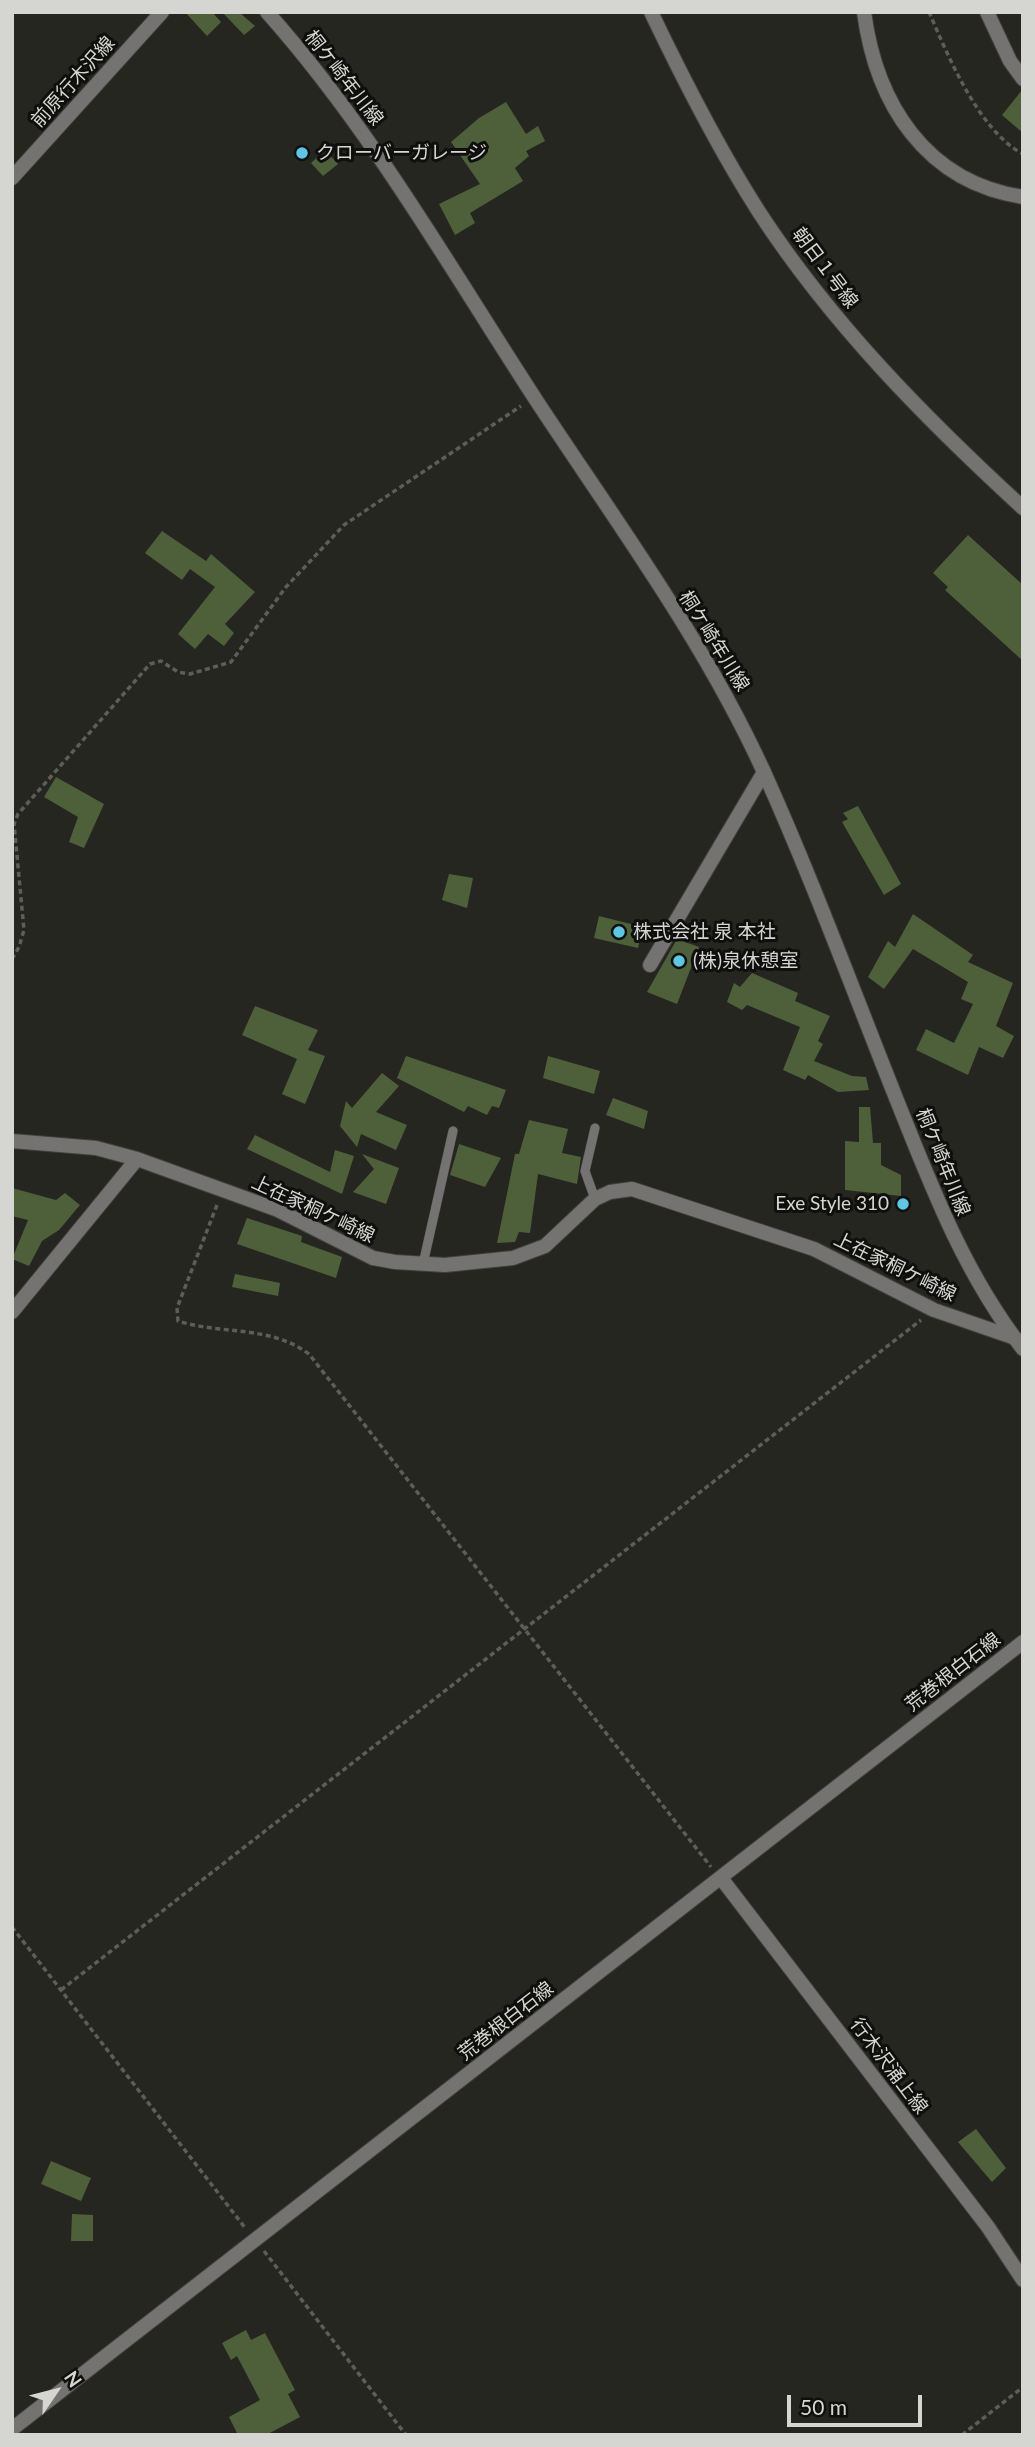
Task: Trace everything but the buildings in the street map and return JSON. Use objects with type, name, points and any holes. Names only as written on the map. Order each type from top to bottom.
[{"type":"street","name":"前原行木沢線","points":[[12,178],[162,12]]},
{"type":"street","name":"桐ケ崎年川線","points":[[267,12],[320,75],[371,144],[702,656],[738,718],[764,772],[946,1222],[976,1283],[1019,1343]]},
{"type":"street","name":"朝日１号線","points":[[651,12],[723,153],[761,214],[807,278],[899,389],[1023,508]]},
{"type":"street","points":[[863,12],[873,65],[885,94],[913,136],[951,170],[978,183],[1023,197]]},
{"type":"street","points":[[987,12],[1010,61],[1023,79]]},
{"type":"street","points":[[1010,61],[1023,52]]},
{"type":"street","points":[[650,965],[764,772]]},
{"type":"street","name":"上在家桐ケ崎線","points":[[12,1141],[96,1147],[137,1159],[278,1210],[373,1258],[423,1264],[513,1258],[545,1246],[595,1199],[610,1192],[632,1189],[814,1249],[934,1310],[1019,1343]]},
{"type":"street","points":[[12,1312],[137,1159]]},
{"type":"street","name":"荒巻根白石線","points":[[12,2429],[1023,1642]]},
{"type":"street","name":"行木沢涌上線","points":[[721,1878],[988,2227],[1023,2280]]},
{"type":"lane","points":[[595,1199],[585,1171],[596,1128]]},
{"type":"lane","points":[[423,1264],[453,1131]]},
{"type":"path","points":[[929,12],[965,87],[1002,140],[1023,154]]},
{"type":"path","points":[[12,959],[19,947],[23,930],[14,824],[18,814],[150,664],[161,662],[178,672],[190,674],[231,662],[279,594],[344,525],[534,398]]},
{"type":"path","points":[[223,1190],[177,1308],[178,1321],[195,1326],[271,1334],[293,1342],[309,1354],[721,1878]]},
{"type":"path","points":[[61,1990],[934,1310]]},
{"type":"path","points":[[12,1927],[406,2435]]},
{"type":"path","points":[[962,2435],[1023,2387]]},
{"type":"place","name":"クローバーガレージ","points":[[302,153]]},
{"type":"place","name":"株式会社 泉 本社","points":[[619,932]]},
{"type":"place","name":"(株)泉休憩室","points":[[679,961]]},
{"type":"place","name":"Exe Style 310","points":[[903,1204]]}]
